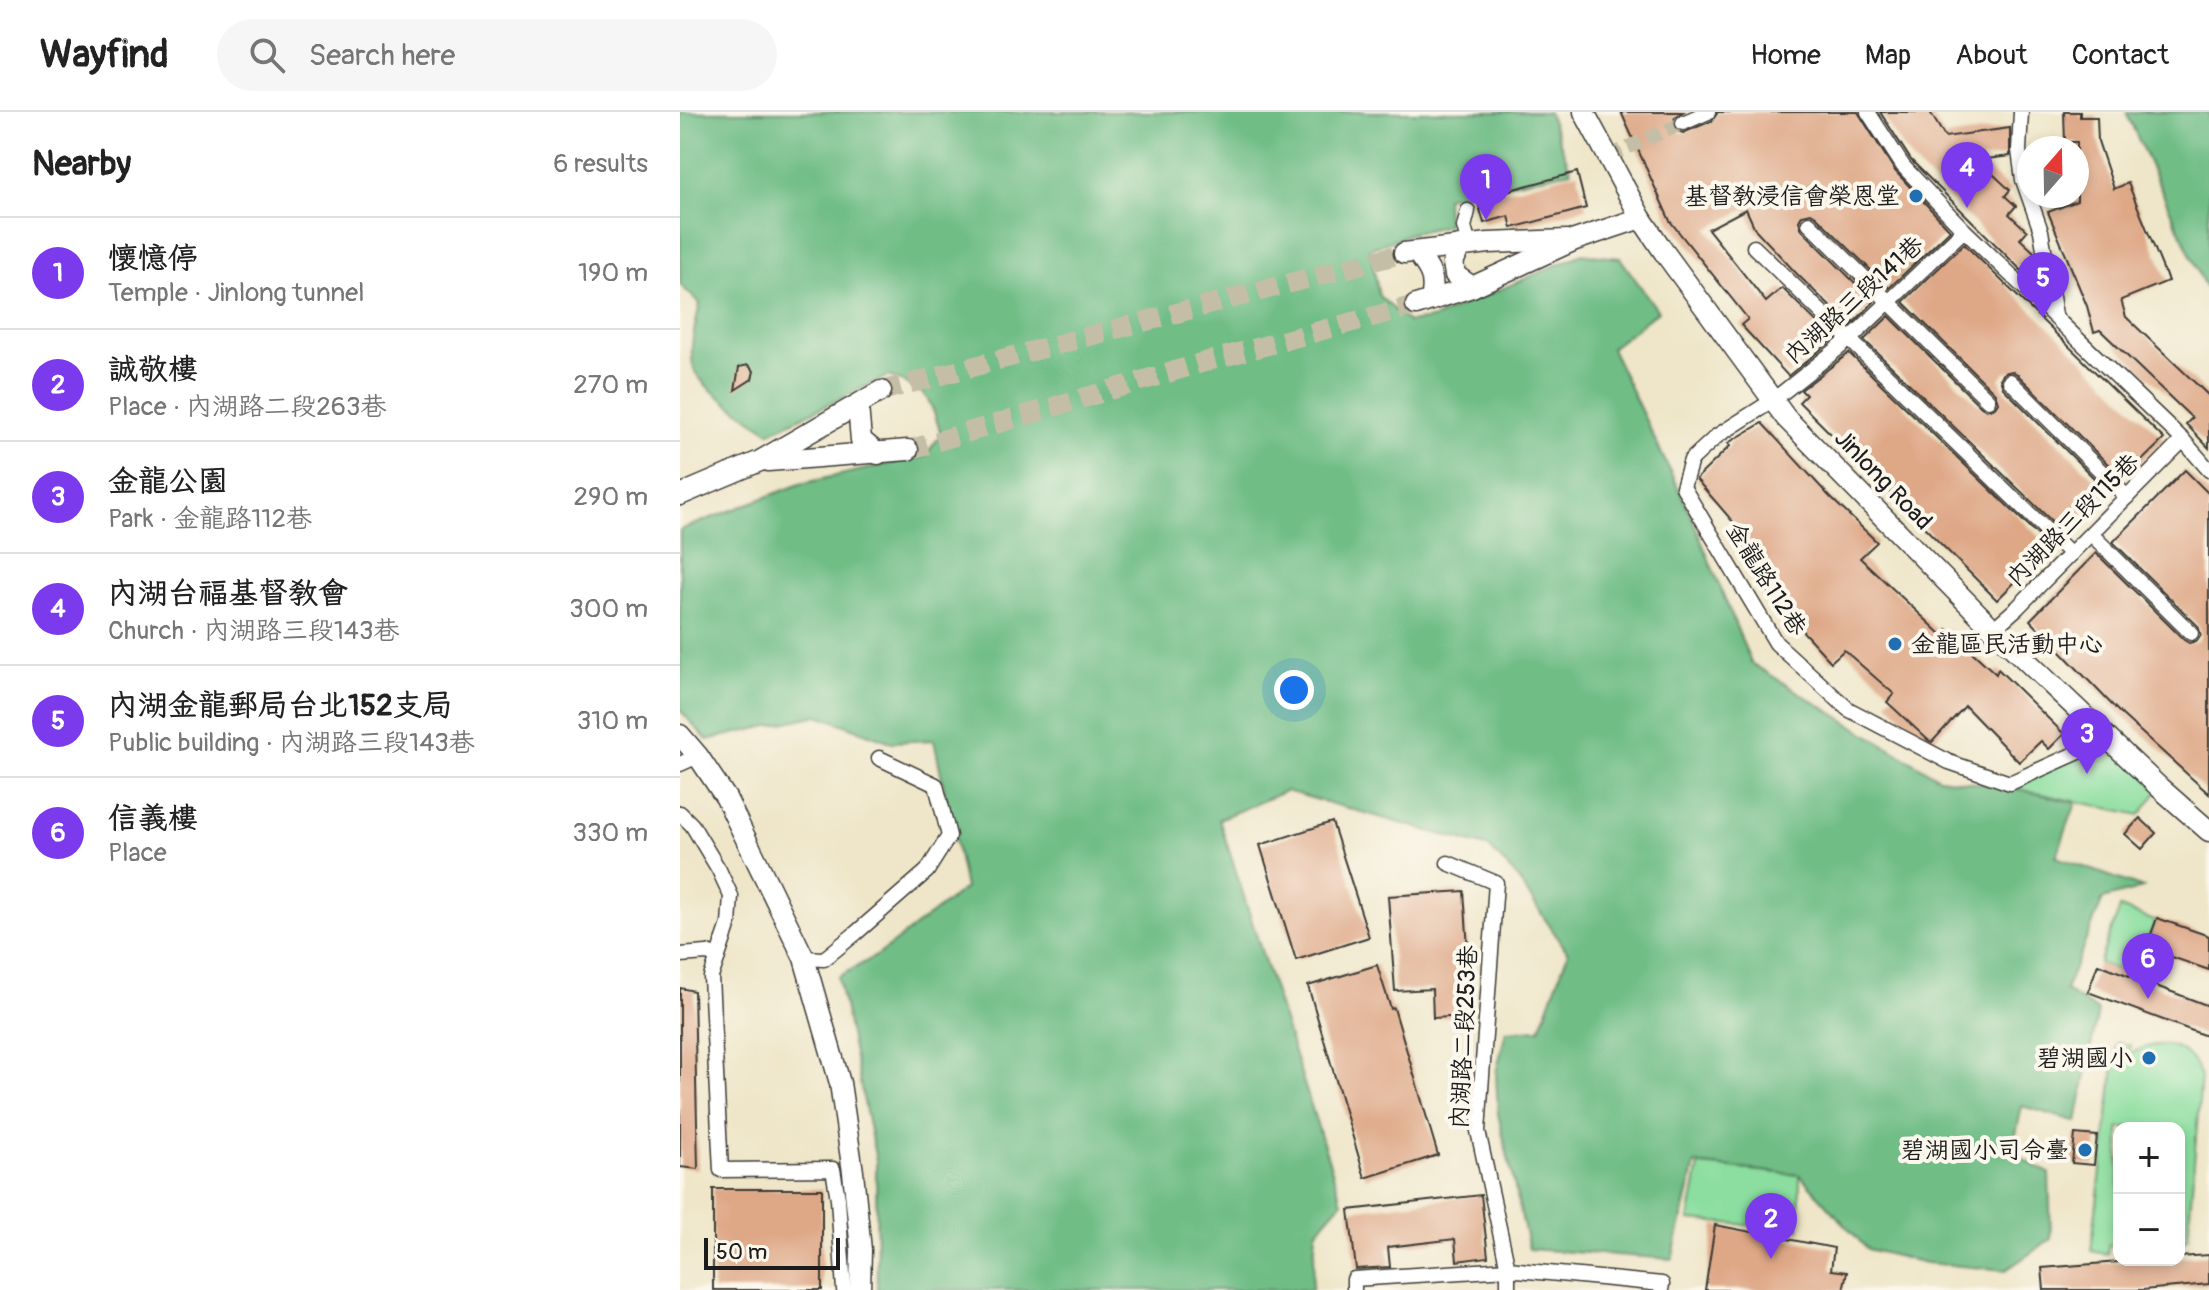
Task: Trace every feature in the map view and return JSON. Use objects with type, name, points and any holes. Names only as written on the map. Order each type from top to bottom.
[{"type":"street","name":"Jinlong Road","points":[[1584,112],[1641,218],[1772,401],[1993,629],[2209,831]]},
{"type":"street","points":[[1683,123],[1708,112]]},
{"type":"street","points":[[1868,112],[1903,166],[1964,230],[2183,440],[2209,470]]},
{"type":"street","points":[[2021,112],[2019,150],[2023,180],[2041,231],[2055,315]]},
{"type":"street","points":[[1468,211],[1464,227],[1465,246],[1453,263],[1455,275],[1472,287]]},
{"type":"street","points":[[1575,240],[1410,252],[1431,270],[1435,283],[1423,302],[1472,287],[1575,240],[1641,218]]},
{"type":"street","points":[[1809,223],[1988,400]]},
{"type":"street","name":"內湖路三段141巷","points":[[1772,401],[1850,339],[1964,230]]},
{"type":"street","points":[[1754,247],[2071,554]]},
{"type":"street","points":[[2010,381],[2127,497]]},
{"type":"street","points":[[680,495],[760,461],[881,391]]},
{"type":"street","name":"金龍路112巷","points":[[1772,401],[1717,436],[1691,460],[1683,487],[1776,643],[1848,709],[1949,762],[2010,783],[2108,739]]},
{"type":"street","points":[[858,406],[861,440],[878,454]]},
{"type":"street","name":"內湖路三段115巷","points":[[1993,629],[2183,440]]},
{"type":"street","points":[[760,461],[908,450]]},
{"type":"street","points":[[2091,534],[2191,633]]},
{"type":"street","points":[[680,735],[689,760],[726,798],[804,958],[840,1083],[859,1234],[860,1290]]},
{"type":"street","points":[[804,958],[824,959],[856,933],[927,871],[949,836],[936,785],[879,758]]},
{"type":"street","points":[[680,813],[692,825],[731,896],[729,924],[711,977],[721,1170],[833,1169],[844,1290]]},
{"type":"street","name":"內湖路二段253巷","points":[[1448,863],[1496,883],[1478,1131],[1508,1269],[1508,1290]]},
{"type":"street","points":[[680,955],[707,953],[718,957]]},
{"type":"street","points":[[1354,1285],[1508,1269],[1662,1287]]},
{"type":"green space","points":[[680,112],[1548,112],[1571,171],[1446,197],[1447,225],[1409,234],[1370,249],[1379,296],[1408,322],[1432,319],[1582,254],[1620,258],[1658,311],[1611,348],[1690,513],[1751,663],[1939,778],[2018,789],[2076,803],[2056,857],[2143,888],[2103,899],[2065,990],[2098,1011],[2077,1122],[2022,1106],[2012,1153],[2049,1173],[2051,1239],[2006,1270],[1926,1263],[1867,1249],[1800,1175],[1695,1164],[1672,1259],[1529,1249],[1498,1114],[1496,1073],[1506,1031],[1540,1029],[1568,953],[1515,875],[1490,848],[1286,791],[1219,819],[1342,1202],[1316,1232],[1312,1290],[877,1290],[876,1160],[838,977],[878,955],[965,888],[934,740],[891,742],[818,715],[707,740],[680,710],[680,530],[800,484],[925,456],[941,434],[925,396],[888,376],[770,432],[704,383],[693,366],[692,351],[700,303],[680,285]]},
{"type":"green space","points":[[2126,112],[2209,112],[2209,290],[2205,287]]},
{"type":"green space","points":[[2108,739],[2160,788],[2140,815],[2018,789],[2016,780]]},
{"type":"green space","points":[[2120,908],[2155,921],[2134,976],[2099,963]]},
{"type":"green space","points":[[2117,1043],[2130,1045],[2129,1054],[2162,1045],[2180,1049],[2195,1064],[2201,1076],[2188,1236],[2185,1239],[2185,1122],[2113,1122],[2113,1247],[2109,1244],[2107,1254],[2091,1251]]},
{"type":"green space","points":[[1699,1165],[1800,1175],[1799,1229],[1689,1220]]},
{"type":"building","points":[[1621,112],[1683,112],[1675,117],[1673,123],[1677,131],[1683,133],[1712,121],[1718,112],[1858,112],[1895,171],[1950,230],[1889,288],[1816,216],[1811,213],[1802,215],[1799,221],[1802,230],[1874,302],[1850,326],[1755,229],[1746,209],[1708,229],[1766,302],[1782,288],[1834,339],[1788,376],[1741,325],[1748,319],[1670,221]]},
{"type":"building","points":[[1880,112],[1930,112],[1945,137],[2010,128],[2010,156],[1978,160],[2010,190],[2005,196],[2016,206],[2009,214],[2027,231],[2020,239],[2034,252],[2035,257],[2022,271],[1911,160]]},
{"type":"building","points":[[2064,112],[2080,112],[2080,117],[2097,117],[2098,141],[2114,189],[2128,183],[2168,281],[2121,300],[2126,317],[2209,396],[2209,448],[2186,424],[2192,418],[2100,330],[2094,332],[2087,306],[2048,212],[2059,208],[2089,208],[2089,136],[2065,136]]},
{"type":"building","points":[[1577,172],[1586,208],[1512,228],[1509,216],[1484,223],[1477,199]]},
{"type":"building","points":[[1964,244],[2164,439],[2123,479],[2017,374],[2012,371],[2004,373],[2000,379],[2003,388],[2107,491],[2064,533],[1864,340],[1889,316],[1981,407],[1986,410],[1994,408],[1998,402],[1995,393],[1903,302]]},
{"type":"building","points":[[1849,353],[2050,547],[1997,600],[1799,402],[1806,395],[1801,390]]},
{"type":"building","points":[[748,365],[754,371],[752,379],[735,390],[739,367]]},
{"type":"building","points":[[1762,423],[1830,497],[1877,542],[1860,558],[1942,635],[1947,629],[1996,674],[1998,669],[2064,734],[2049,749],[2041,741],[2019,762],[1965,706],[1932,742],[1928,740],[1887,702],[1894,694],[1844,650],[1831,662],[1772,598],[1742,543],[1747,538],[1696,479],[1730,446],[1728,443]]},
{"type":"building","points":[[2185,470],[2209,494],[2209,794],[2119,712],[2030,620],[2096,553],[2184,640],[2189,643],[2197,641],[2201,635],[2198,626],[2113,542]]},
{"type":"building","points":[[2140,818],[2156,833],[2142,849],[2125,834]]},
{"type":"building","points":[[1332,822],[1369,937],[1296,960],[1260,845]]},
{"type":"building","points":[[1464,891],[1468,949],[1462,950],[1465,1016],[1433,1018],[1432,989],[1395,991],[1388,896]]},
{"type":"building","points":[[2157,918],[2209,936],[2209,970],[2146,948]]},
{"type":"building","points":[[2098,964],[2209,1006],[2209,1037],[2088,992]]},
{"type":"building","points":[[1377,965],[1391,1009],[1394,1008],[1438,1155],[1365,1178],[1308,986]]},
{"type":"building","points":[[680,988],[694,991],[698,1169],[680,1167]]},
{"type":"building","name":"碧湖國小司令臺","points":[[2075,1134],[2097,1136],[2094,1165],[2072,1163]]},
{"type":"building","points":[[713,1189],[822,1189],[822,1290],[713,1290]]},
{"type":"building","points":[[1481,1195],[1488,1257],[1457,1261],[1455,1239],[1388,1247],[1390,1267],[1356,1269],[1349,1210]]},
{"type":"building","points":[[1715,1225],[1834,1248],[1831,1270],[1847,1272],[1843,1290],[1705,1290]]},
{"type":"building","points":[[2209,1255],[2209,1284],[2142,1290],[2044,1290],[2042,1268],[2113,1262],[2113,1266],[2185,1266],[2185,1257]]},
{"type":"tunnel","points":[[1609,156],[1683,123]]},
{"type":"tunnel","points":[[881,391],[1404,253]]},
{"type":"tunnel","points":[[908,450],[1208,361],[1416,305]]},
{"type":"place","name":"基督教浸信會榮恩堂","points":[[1916,196]]},
{"type":"place","name":"內湖台福基督教會","points":[[1967,208]]},
{"type":"place","name":"懷憶停","points":[[1486,220]]},
{"type":"place","name":"內湖金龍郵局台北152支局","points":[[2043,318]]},
{"type":"place","name":"金龍區民活動中心","points":[[1895,644]]},
{"type":"place","name":"金龍公園","points":[[2087,774]]},
{"type":"place","name":"信義樓","points":[[2148,999]]},
{"type":"place","name":"碧湖國小","points":[[2149,1058]]},
{"type":"place","name":"碧湖國小司令臺","points":[[2085,1150]]},
{"type":"place","name":"誠敬樓","points":[[1771,1259]]}]
